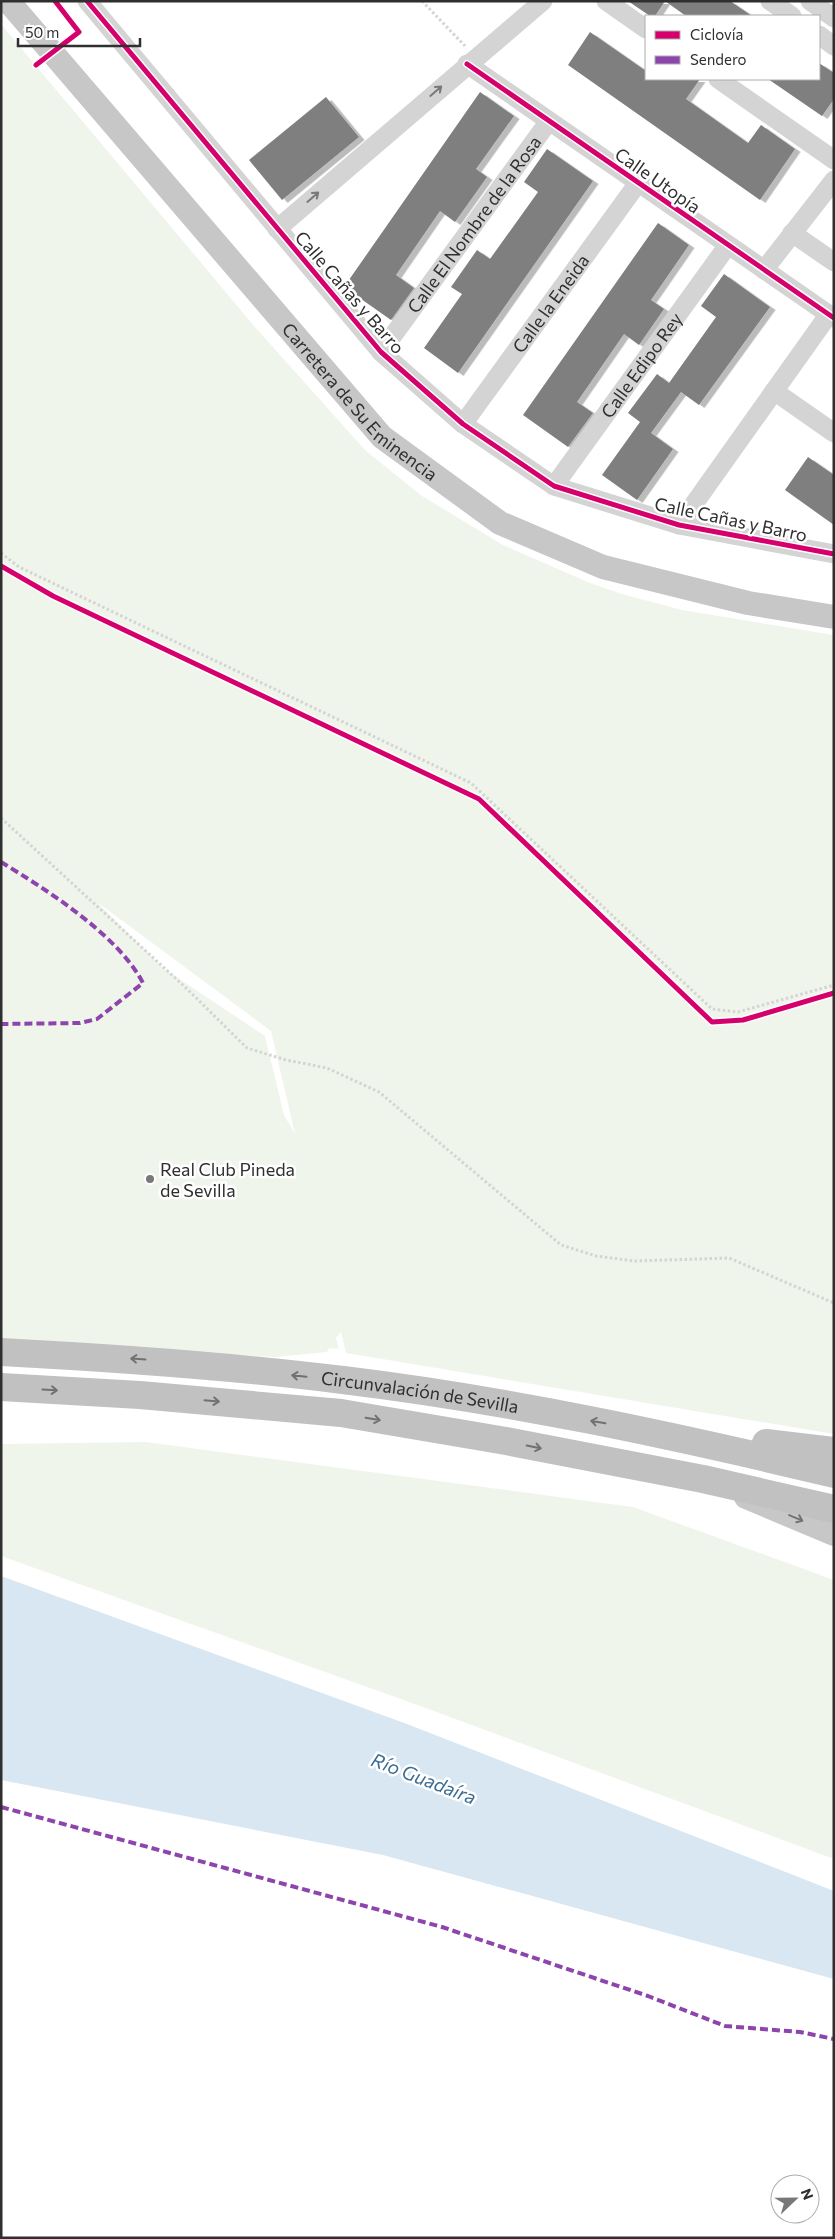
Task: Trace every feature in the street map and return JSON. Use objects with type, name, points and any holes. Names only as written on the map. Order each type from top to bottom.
[{"type":"highway","name":"Circunvalación de Sevilla","points":[[1,1352],[143,1360],[344,1380],[492,1402],[626,1427],[834,1474]]},
{"type":"highway","name":"Circunvalación de Sevilla","points":[[1,1388],[140,1395],[341,1413],[506,1441],[703,1479],[834,1509]]},
{"type":"highway","points":[[626,1427],[834,1451]]},
{"type":"main road","name":"Carretera de Su Eminencia","points":[[8,1],[382,437],[500,523],[603,567],[748,603],[834,617]]},
{"type":"main road","points":[[703,1479],[834,1534]]},
{"type":"street","points":[[276,229],[543,1]]},
{"type":"street","points":[[606,1],[645,28]]},
{"type":"street","points":[[770,1],[791,15]]},
{"type":"street","points":[[810,1],[834,18]]},
{"type":"street","name":"Calle Cañas y Barro","points":[[91,3],[276,229],[381,352],[463,424],[554,486],[679,526],[834,554]]},
{"type":"street","points":[[820,36],[834,46]]},
{"type":"street","name":"Calle Utopía","points":[[471,61],[549,121],[831,316]]},
{"type":"street","points":[[719,80],[834,160]]},
{"type":"street","name":"Calle El Nombre de la Rosa","points":[[381,352],[549,121]]},
{"type":"street","points":[[764,270],[834,180]]},
{"type":"street","name":"Calle la Eneida","points":[[463,424],[638,183]]},
{"type":"street","points":[[792,233],[834,262]]},
{"type":"street","name":"Calle Edipo Rey","points":[[554,486],[728,245]]},
{"type":"street","points":[[679,526],[774,391],[831,316]]},
{"type":"street","points":[[774,391],[834,433]]},
{"type":"path","points":[[422,1],[471,61]]},
{"type":"path","points":[[1,553],[19,567],[471,783],[712,1009],[738,1012],[834,985]]},
{"type":"path","points":[[479,799],[562,878]]},
{"type":"path","points":[[1,818],[185,987],[247,1048],[286,1060],[327,1068],[379,1092],[561,1245],[596,1256],[634,1261],[729,1258],[834,1302]]},
{"type":"shaded area","points":[[1,24],[255,327],[365,450],[422,496],[503,545],[590,583],[622,594],[682,610],[834,635],[834,1434],[346,1353],[341,1332],[336,1338],[339,1349],[329,1348],[327,1352],[275,1357],[1,1343]],"holes":[[[97,902],[271,1031],[295,1134],[284,1115],[265,1036],[163,968]]]},
{"type":"shaded area","points":[[146,1442],[633,1507],[834,1580],[834,1859],[423,1707],[1,1556],[1,1444]]},
{"type":"water","name":"Río Guadaíra","points":[[1,1576],[407,1724],[834,1891],[834,1979],[383,1855],[1,1780]]},
{"type":"building","points":[[628,1],[665,1],[656,15],[649,15]]},
{"type":"building","points":[[665,1],[730,1],[751,15],[685,15]]},
{"type":"building","points":[[590,32],[645,70],[645,80],[699,80],[686,99],[748,143],[761,125],[795,149],[760,200],[568,65]]},
{"type":"building","points":[[820,64],[834,73],[834,99],[822,116],[769,80],[820,80]]},
{"type":"building","points":[[480,92],[514,116],[476,169],[487,177],[455,222],[440,211],[396,275],[414,288],[391,320],[344,287]]},
{"type":"building","points":[[326,97],[359,137],[282,200],[249,160]]},
{"type":"building","points":[[547,149],[593,181],[458,373],[424,348],[462,294],[451,287],[477,250],[490,259],[538,192],[524,182]]},
{"type":"building","points":[[658,223],[689,245],[651,300],[664,309],[639,345],[624,334],[577,402],[593,413],[568,447],[523,415]]},
{"type":"building","points":[[724,274],[770,307],[699,405],[681,392],[651,433],[673,449],[637,500],[602,475],[640,422],[628,413],[657,374],[669,383],[716,317],[701,306]]},
{"type":"building","points":[[808,457],[834,475],[834,525],[785,490]]},
{"type":"marked path","points":[[1,862],[60,900],[99,931],[132,965],[143,983],[97,1019],[80,1023],[1,1024]]},
{"type":"marked path","points":[[1,1807],[442,1927],[648,1996],[725,2026],[800,2032],[834,2039]]},
{"type":"cycle path","points":[[36,65],[79,32],[55,1]]},
{"type":"cycle path","points":[[87,1],[381,352],[463,424],[554,486],[679,525],[834,554]]},
{"type":"cycle path","points":[[467,64],[834,318]]},
{"type":"cycle path","points":[[1,566],[53,596],[479,799],[712,1022],[743,1020],[834,993]]},
{"type":"place","name":"Real Club Pineda de Sevilla","points":[[150,1179]]}]
